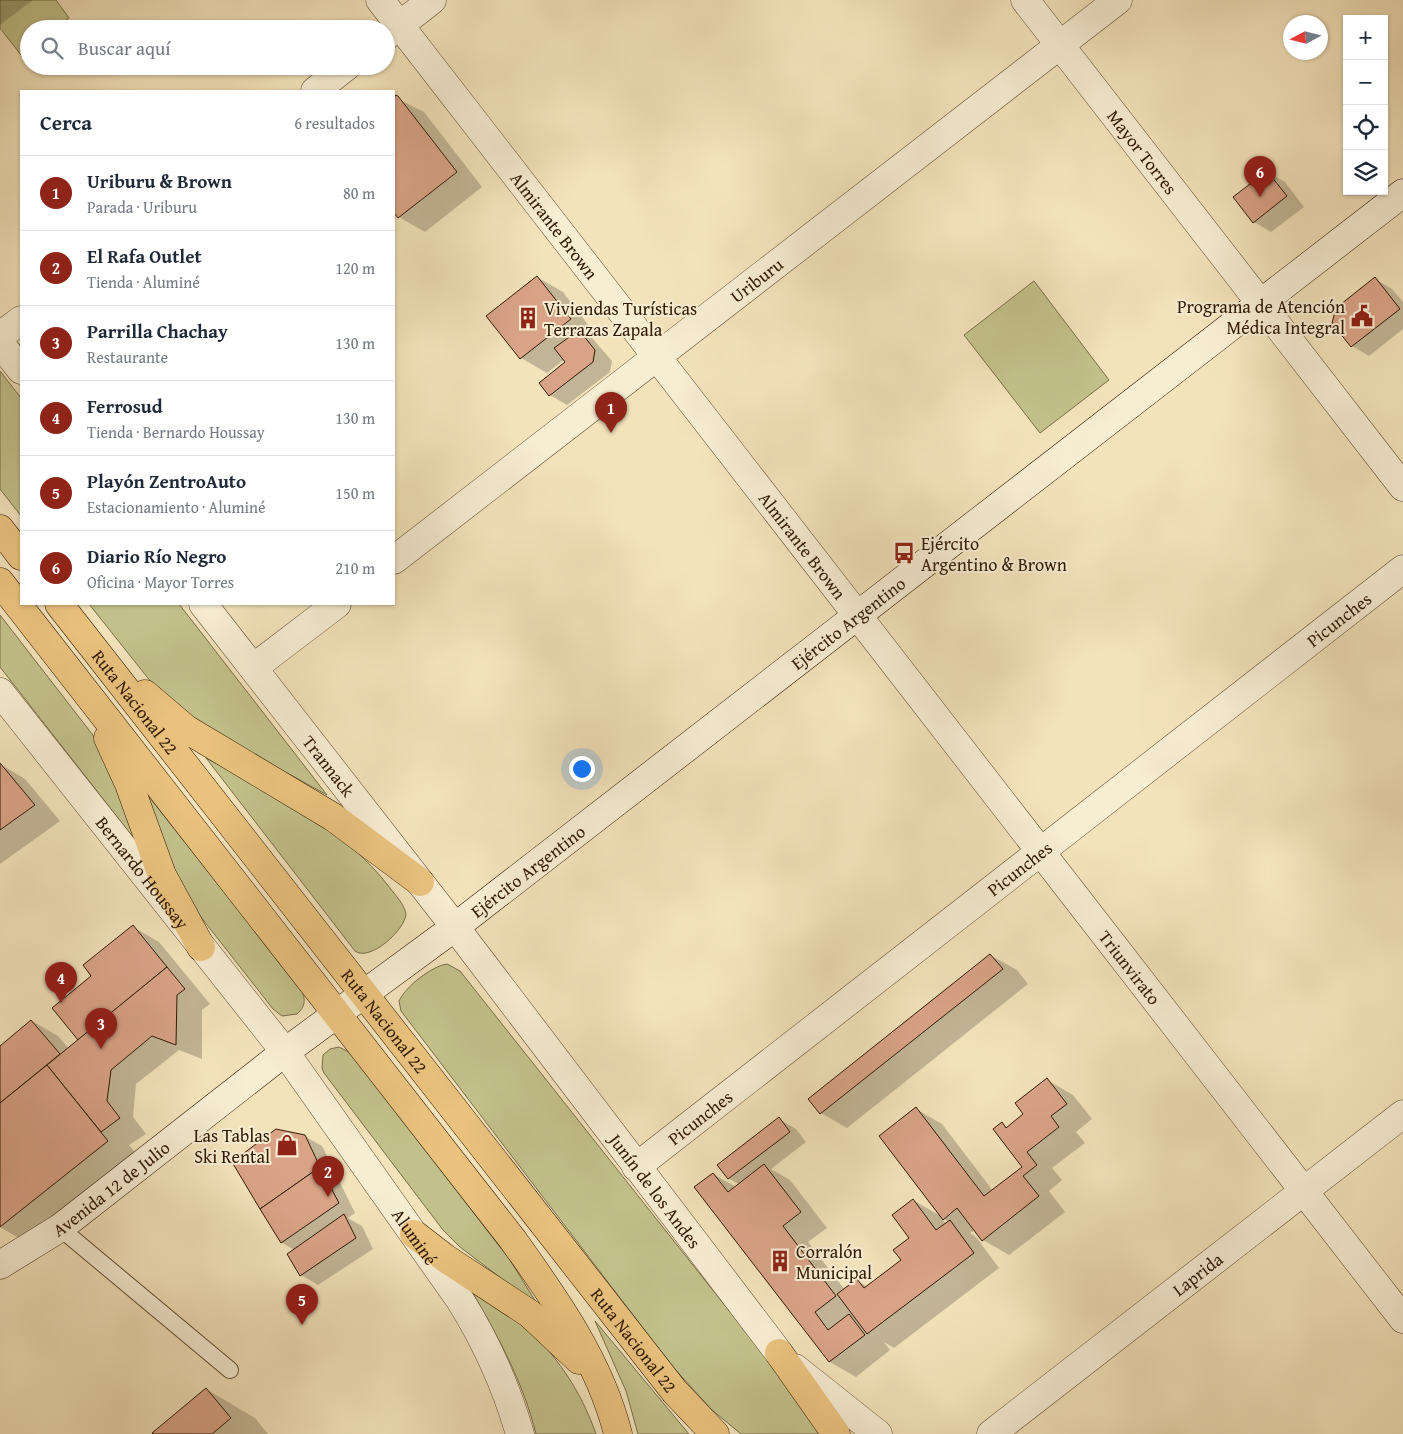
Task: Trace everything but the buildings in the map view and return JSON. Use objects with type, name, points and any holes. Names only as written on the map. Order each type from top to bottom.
[{"type":"main road","points":[[0,529],[20,555]]},
{"type":"main road","name":"Ruta Nacional 22","points":[[0,582],[513,1240],[562,1311],[583,1347],[599,1380],[618,1434]]},
{"type":"main road","name":"Ruta Nacional 22","points":[[60,605],[675,1392],[715,1434]]},
{"type":"main road","points":[[95,650],[186,730],[333,817],[420,882]]},
{"type":"main road","points":[[82,688],[129,784],[162,876],[201,947]]},
{"type":"main road","points":[[414,1234],[445,1258],[546,1327],[599,1380]]},
{"type":"main road","points":[[779,1353],[836,1434]]},
{"type":"street","name":"Almirante Brown","points":[[380,0],[389,20]]},
{"type":"street","points":[[395,28],[432,0]]},
{"type":"street","name":"Mayor Torres","points":[[1025,0],[1403,487]]},
{"type":"street","name":"Uriburu","points":[[395,559],[1118,0]]},
{"type":"street","name":"Almirante Brown","points":[[395,32],[657,356],[858,615]]},
{"type":"street","points":[[316,90],[335,75]]},
{"type":"street","name":"Ejército Argentino","points":[[337,1014],[455,927],[1403,193]]},
{"type":"street","points":[[0,336],[20,321]]},
{"type":"street","points":[[0,343],[20,369]]},
{"type":"street","name":"Picunches","points":[[636,1167],[1403,569]]},
{"type":"street","name":"Trannack","points":[[204,605],[455,927]]},
{"type":"street","points":[[253,668],[336,605]]},
{"type":"street","name":"Triunvirato","points":[[858,615],[1403,1320]]},
{"type":"street","name":"Bernardo Houssay","points":[[0,692],[285,1052]]},
{"type":"street","name":"Junín de los Andes","points":[[455,927],[779,1353],[809,1381],[878,1434]]},
{"type":"street","name":"Avenida 12 de Julio","points":[[0,1264],[60,1228],[285,1052],[337,1014]]},
{"type":"street","name":"Aluminé","points":[[285,1052],[414,1234],[482,1335],[499,1372],[520,1434]]},
{"type":"street","name":"Laprida","points":[[991,1434],[1403,1114]]},
{"type":"lane","points":[[60,1228],[230,1370]]},
{"type":"shaded area","points":[[0,0],[56,0],[69,18],[66,20],[20,20],[20,54],[0,28]]},
{"type":"shaded area","points":[[1034,281],[1109,380],[1040,433],[964,335]]},
{"type":"shaded area","points":[[0,371],[20,397],[20,515],[0,489]]},
{"type":"shaded area","points":[[90,605],[180,605],[327,795],[202,726],[159,692]]},
{"type":"shaded area","points":[[0,615],[99,743],[110,763],[136,841],[0,667]]},
{"type":"shaded area","points":[[206,758],[306,813],[329,829],[372,866],[404,907],[406,914],[404,921],[393,936],[386,943],[369,952],[361,953],[355,951]]},
{"type":"shaded area","points":[[142,788],[300,988],[304,1002],[297,1014],[282,1016],[273,1009],[197,912],[177,879]]},
{"type":"shaded area","points":[[447,964],[460,971],[780,1375],[821,1434],[741,1434],[711,1409],[672,1366],[401,1011],[399,1001],[407,989],[427,973]]},
{"type":"shaded area","points":[[339,1047],[351,1053],[510,1260],[539,1307],[460,1247],[443,1230],[324,1073],[322,1068],[323,1055],[330,1049]]},
{"type":"shaded area","points":[[471,1290],[514,1318],[544,1346],[575,1387],[596,1434],[536,1434],[531,1415],[509,1360]]},
{"type":"shaded area","points":[[595,1321],[689,1434],[638,1434],[626,1391]]},
{"type":"place","name":"Diario Río Negro","points":[[1260,197]]},
{"type":"place","name":"Programa de Atención Médica Integral","points":[[1362,316]]},
{"type":"place","name":"Viviendas Turísticas Terrazas Zapala","points":[[528,318]]},
{"type":"place","name":"Uriburu & Brown","points":[[611,433]]},
{"type":"place","name":"Ejército Argentino & Brown","points":[[904,553]]},
{"type":"place","name":"Ferrosud","points":[[61,1003]]},
{"type":"place","name":"Parrilla Chachay","points":[[101,1049]]},
{"type":"place","name":"Las Tablas Ski Rental","points":[[287,1145]]},
{"type":"place","name":"El Rafa Outlet","points":[[328,1197]]},
{"type":"place","name":"Corralón Municipal","points":[[780,1261]]},
{"type":"place","name":"Playón ZentroAuto","points":[[302,1325]]}]
